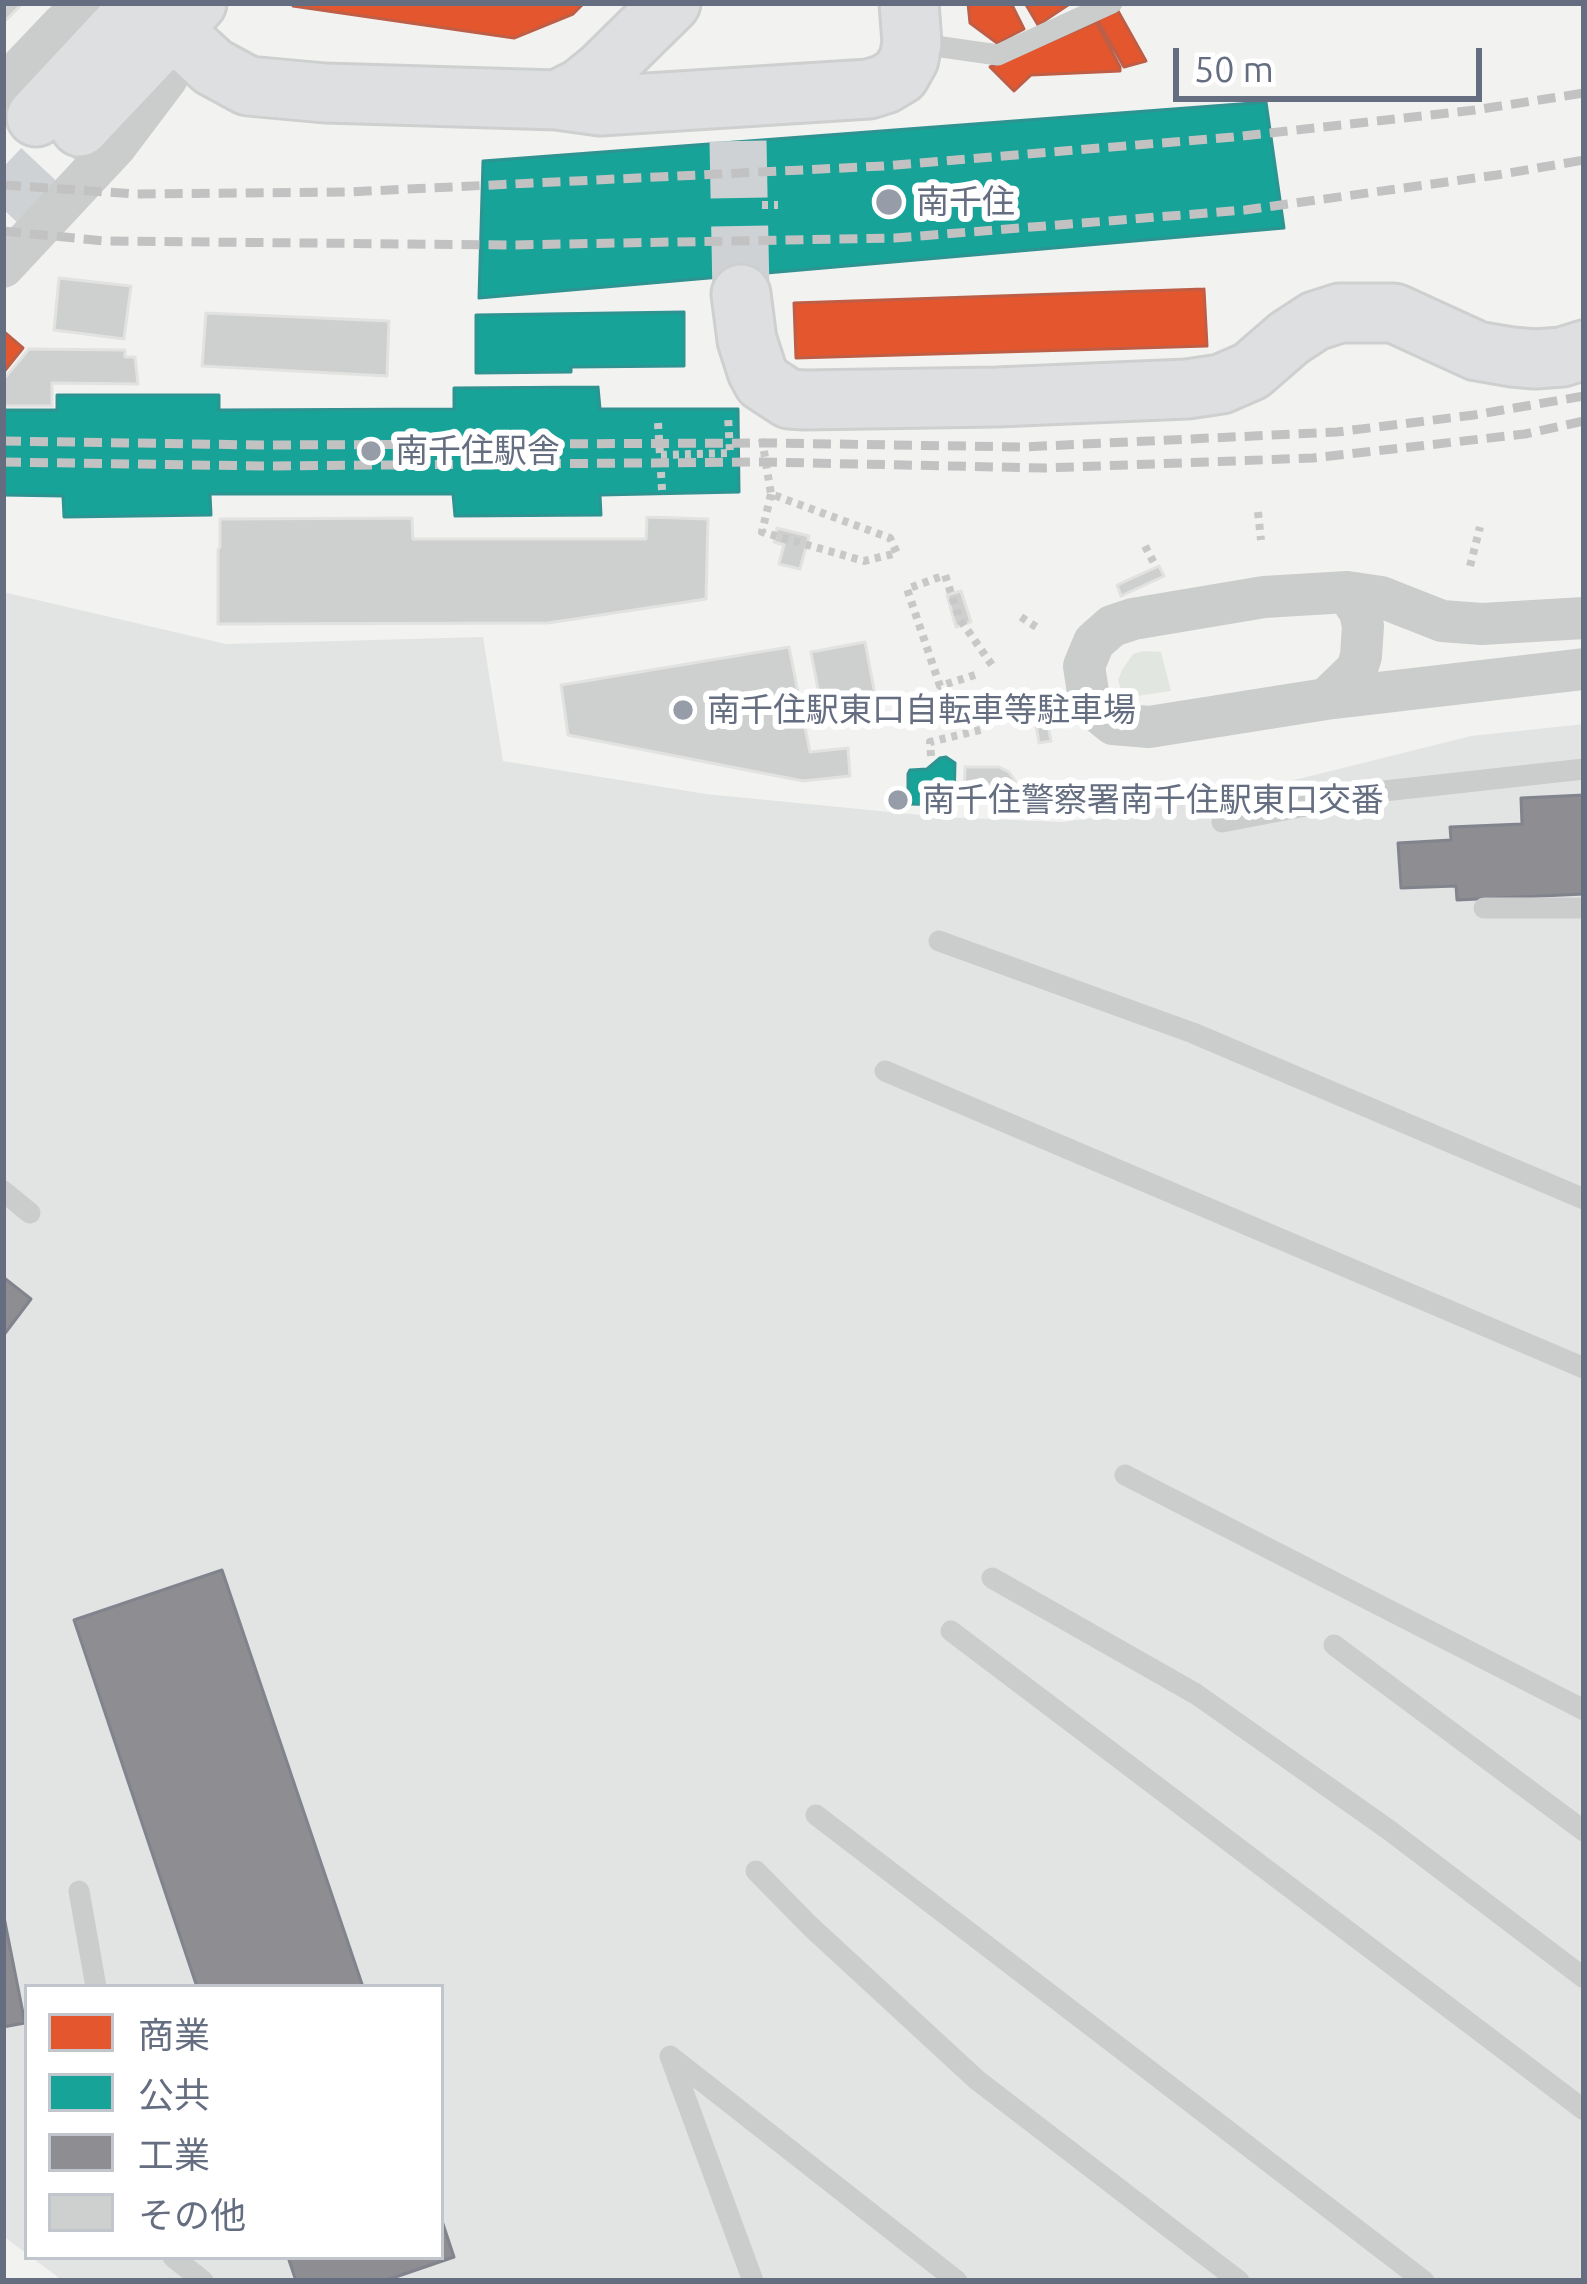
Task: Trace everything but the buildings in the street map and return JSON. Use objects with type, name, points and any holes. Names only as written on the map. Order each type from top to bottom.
[{"type":"street","points":[[557,100],[602,71],[671,3]]},
{"type":"street","points":[[40,110],[64,10]]},
{"type":"street","points":[[163,10],[213,67],[248,86],[557,100],[738,119],[885,84],[899,75],[909,59],[910,23]]},
{"type":"street","points":[[40,110],[163,10]]},
{"type":"street","points":[[3,267],[115,147],[167,78],[163,10]]},
{"type":"street","points":[[741,294],[747,340],[763,382],[789,399],[998,397],[1221,385],[1251,371],[1315,321],[1340,313],[1394,313],[1477,351],[1512,357],[1562,357],[1584,350]]},
{"type":"street","points":[[1327,699],[1357,669],[1361,656],[1360,612],[1347,592]]},
{"type":"street","points":[[1584,618],[1482,624],[1442,621],[1381,597],[1347,592],[1264,597],[1112,626],[1094,642],[1084,666],[1097,711],[1113,724],[1149,728],[1327,699],[1584,669]]},
{"type":"lane","points":[[910,23],[998,55],[1112,3]]},
{"type":"lane","points":[[1222,821],[1384,791],[1584,769]]},
{"type":"lane","points":[[1484,908],[1584,908]]},
{"type":"lane","points":[[940,941],[1192,1034],[1584,1199]]},
{"type":"lane","points":[[885,1071],[1584,1368]]},
{"type":"lane","points":[[3,1191],[30,1213]]},
{"type":"lane","points":[[1125,1475],[1584,1710]]},
{"type":"lane","points":[[992,1578],[1196,1694],[1389,1830],[1584,1978]]},
{"type":"lane","points":[[952,1631],[1584,2110]]},
{"type":"lane","points":[[1334,1646],[1584,1831]]},
{"type":"lane","points":[[816,1815],[1424,2281]]},
{"type":"lane","points":[[756,1871],[977,2080],[1239,2281]]},
{"type":"lane","points":[[79,1892],[94,1984]]},
{"type":"lane","points":[[753,2281],[670,2056],[957,2281]]},
{"type":"lane","points":[[177,2260],[203,2281]]},
{"type":"path","points":[[762,206],[778,206]]},
{"type":"path","points":[[660,455],[730,453],[728,409]]},
{"type":"path","points":[[658,423],[662,490]]},
{"type":"path","points":[[761,430],[771,494],[762,532],[865,561],[897,553],[890,538],[771,494]]},
{"type":"path","points":[[1258,512],[1261,540]]},
{"type":"path","points":[[1470,566],[1480,526]]},
{"type":"path","points":[[1145,546],[1154,565]]},
{"type":"path","points":[[975,675],[940,686],[907,589],[945,575],[959,618],[994,668]]},
{"type":"path","points":[[1021,617],[1042,630]]},
{"type":"path","points":[[931,756],[930,742],[1032,711]]},
{"type":"shaded area","points":[[3,592],[226,644],[483,637],[503,761],[706,794],[941,817],[1063,822],[1214,800],[1471,736],[1584,724],[1584,2281],[63,2281],[35,2260],[444,2260],[444,1984],[24,1984],[24,2252],[3,2236]]},
{"type":"shaded area","points":[[1161,652],[1171,691],[1130,697],[1121,691],[1122,670],[1133,654]]},
{"type":"tunnel","points":[[3,209],[80,127]]},
{"type":"tunnel","points":[[738,141],[741,294]]},
{"type":"railway","points":[[3,185],[136,194],[348,192],[884,166],[1233,137],[1584,93]]},
{"type":"railway","points":[[3,231],[104,241],[510,245],[895,238],[1245,210],[1584,160]]},
{"type":"railway","points":[[3,441],[1022,447],[1337,432],[1584,396]]},
{"type":"railway","points":[[3,462],[262,466],[763,462],[1045,468],[1313,458],[1525,434],[1584,421]]},
{"type":"place","name":"南千住","points":[[889,202]]},
{"type":"place","name":"南千住駅舎","points":[[371,451]]},
{"type":"place","name":"南千住駅東口自転車等駐車場","points":[[683,710]]},
{"type":"place","name":"南千住警察署南千住駅東口交番","points":[[898,800]]}]
